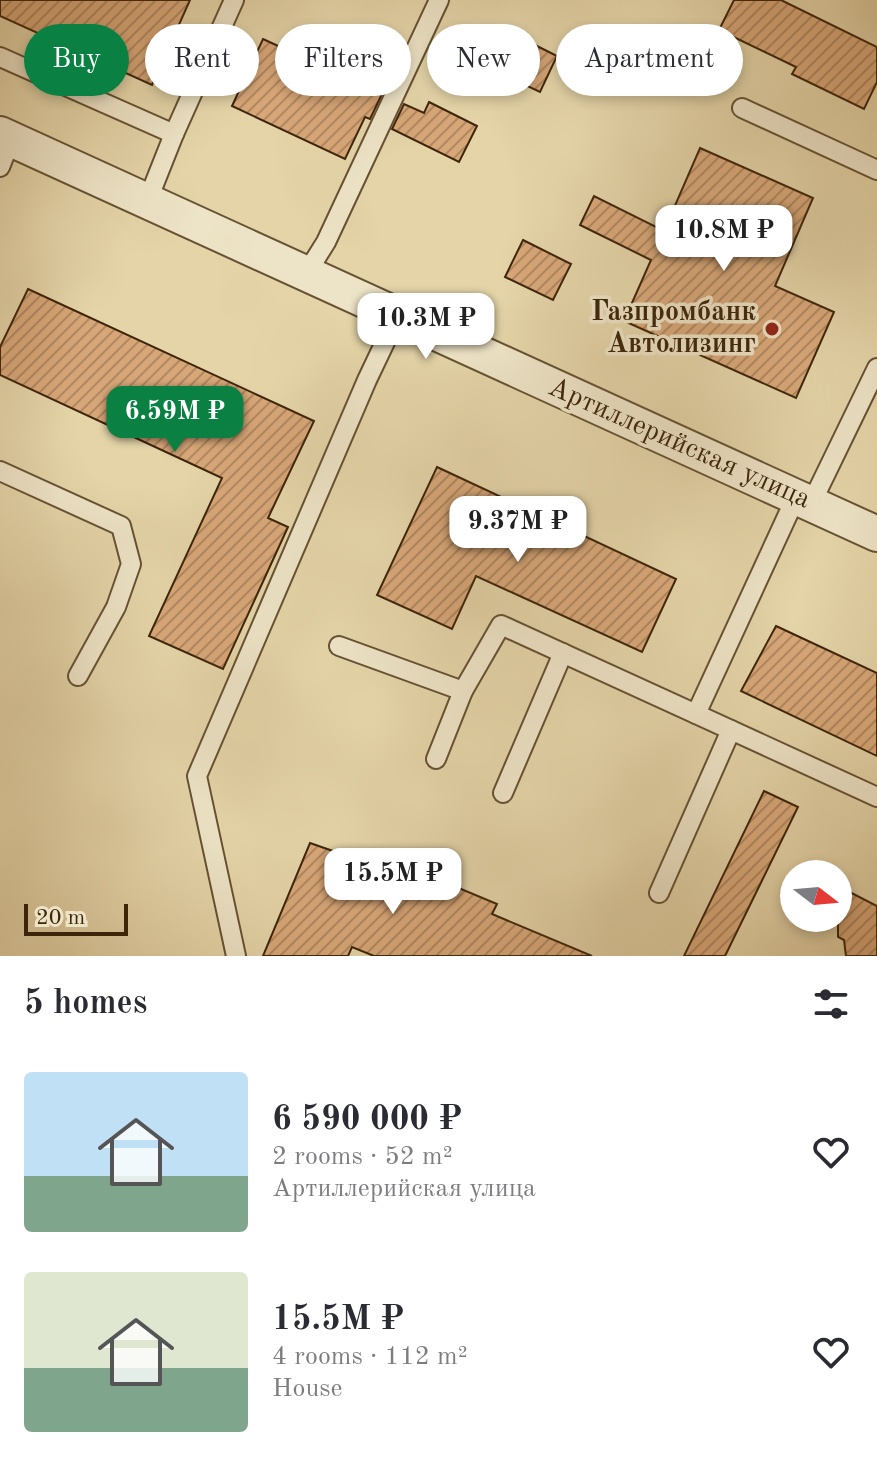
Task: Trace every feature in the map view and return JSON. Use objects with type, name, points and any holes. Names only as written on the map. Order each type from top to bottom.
[{"type":"street","name":"Артиллерийская улица","points":[[4,147],[147,202],[877,534]]},
{"type":"lane","points":[[147,202],[234,0]]},
{"type":"lane","points":[[306,274],[326,242],[439,0]]},
{"type":"lane","points":[[0,57],[174,134]]},
{"type":"lane","points":[[742,108],[877,170]]},
{"type":"lane","points":[[236,956],[197,776],[397,317]]},
{"type":"lane","points":[[696,714],[804,500],[877,368]]},
{"type":"lane","points":[[0,471],[121,526],[131,564],[116,607],[78,676]]},
{"type":"lane","points":[[436,759],[463,691],[501,625],[877,797]]},
{"type":"lane","points":[[339,646],[463,691]]},
{"type":"lane","points":[[503,793],[563,653]]},
{"type":"lane","points":[[659,893],[731,730]]},
{"type":"building","points":[[0,0],[190,0],[179,24],[145,24],[145,82],[129,75],[129,24],[24,24],[24,27],[0,16]]},
{"type":"building","points":[[734,0],[781,0],[877,47],[877,82],[864,109],[792,74],[796,67],[743,42],[743,24],[722,24]]},
{"type":"building","points":[[263,39],[275,45],[275,96],[381,96],[370,119],[365,117],[345,159],[232,106],[237,96],[259,96],[259,48]]},
{"type":"building","points":[[540,48],[556,58],[540,92]]},
{"type":"building","points":[[429,102],[477,126],[459,162],[392,129],[404,104],[424,113]]},
{"type":"building","points":[[700,148],[813,198],[775,286],[834,312],[796,398],[624,321],[651,260],[580,225],[594,196],[664,231]]},
{"type":"building","points":[[523,240],[571,264],[553,300],[505,277]]},
{"type":"building","points":[[28,289],[314,421],[268,518],[288,527],[223,669],[149,636],[222,478],[0,375],[0,347]]},
{"type":"building","points":[[437,467],[676,579],[642,652],[476,576],[452,629],[377,595]]},
{"type":"building","points":[[776,626],[877,673],[877,756],[741,691]]},
{"type":"building","points":[[764,791],[798,807],[725,956],[684,956]]},
{"type":"building","points":[[310,843],[419,881],[423,873],[497,904],[492,914],[592,956],[374,956],[352,947],[348,956],[263,956]]},
{"type":"building","points":[[852,893],[877,906],[877,956],[846,956],[844,940],[838,937],[838,932],[852,932]]},
{"type":"place","name":"Газпромбанк Автолизинг","points":[[772,329]]}]
